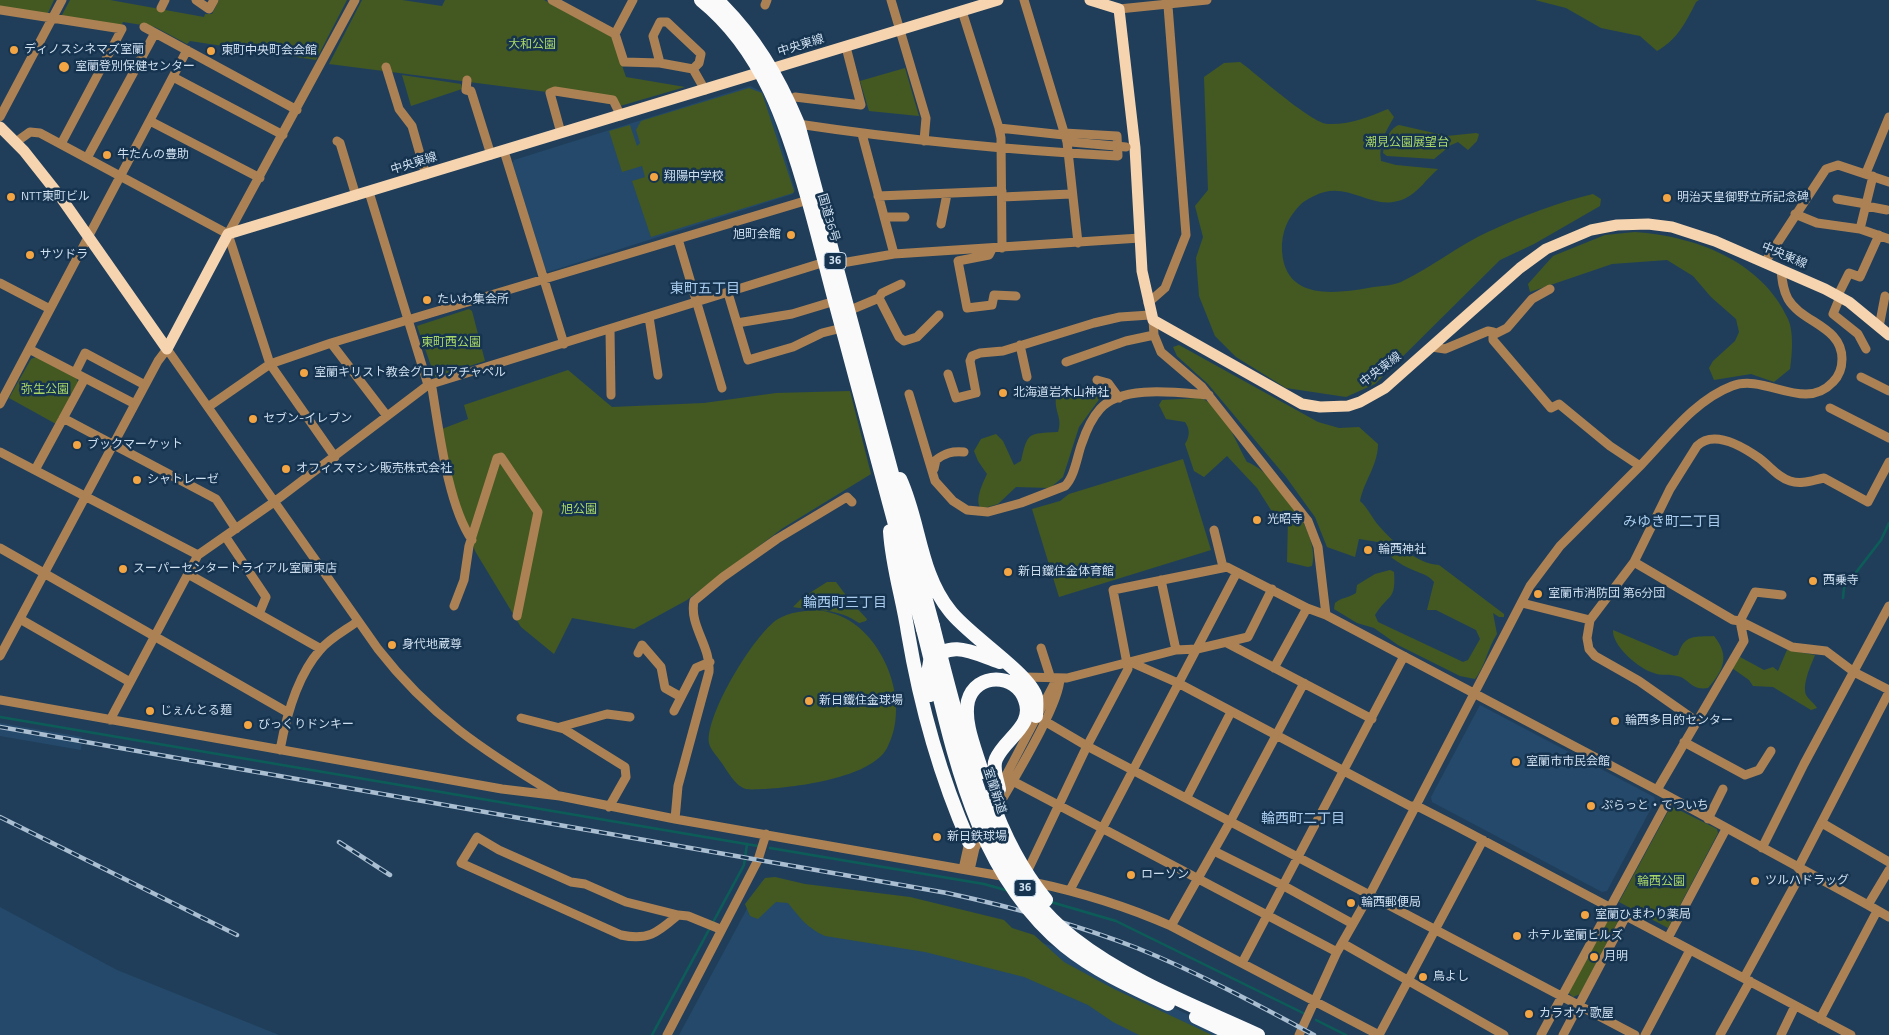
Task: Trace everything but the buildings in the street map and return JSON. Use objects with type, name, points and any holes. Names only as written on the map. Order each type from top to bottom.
[{"type":"highway","name":"国道36号","points":[[701,0],[725,23],[767,71],[808,200],[848,311],[887,457]]},
{"type":"highway","name":"国道36号","points":[[716,0],[747,33],[798,124],[830,263],[835,302],[887,496]]},
{"type":"highway","name":"室蘭新道","points":[[887,457],[969,800],[997,865],[1019,899],[1052,934],[1092,965],[1128,985],[1234,1035]]},
{"type":"highway","points":[[887,457],[908,498],[923,557],[939,595],[964,628],[1024,677],[1036,697],[1040,719]]},
{"type":"highway","name":"室蘭新道","points":[[887,496],[988,822],[1006,858],[1025,888],[1048,916],[1074,939],[1101,958],[1148,984],[1258,1035]]},
{"type":"highway","points":[[887,496],[891,552],[911,654],[938,757],[955,810],[969,842]]},
{"type":"highway","points":[[1008,665],[962,648],[945,650],[935,656],[930,662],[927,679],[957,793],[975,838],[999,885],[1014,906],[1044,937],[1077,963],[1103,977],[1128,985]]},
{"type":"highway","points":[[1005,782],[994,767],[996,758],[1019,732],[1027,712],[1026,701],[1021,691],[1011,682],[1000,679],[980,684],[969,700],[968,721],[995,812],[1021,866],[1057,913],[1101,958]]},
{"type":"main road","name":"中央東線","points":[[228,234],[998,0]]},
{"type":"main road","points":[[1090,0],[1119,9],[1130,148],[1151,318]]},
{"type":"main road","points":[[0,127],[34,162],[167,349],[228,234]]},
{"type":"main road","name":"中央東線","points":[[1151,318],[1302,404],[1320,407],[1348,406],[1373,396],[1432,347],[1520,268],[1546,249],[1591,230],[1617,225],[1672,227],[1715,241],[1839,296],[1889,335]]},
{"type":"street","points":[[0,117],[62,0]]},
{"type":"street","points":[[196,0],[210,5],[201,16]]},
{"type":"street","points":[[228,234],[355,0]]},
{"type":"street","points":[[552,0],[614,34],[624,62],[660,63],[693,69],[706,90]]},
{"type":"street","points":[[614,34],[633,0]]},
{"type":"street","points":[[891,0],[926,118],[924,141]]},
{"type":"street","points":[[1024,0],[1067,138],[1071,194],[1078,243]]},
{"type":"street","points":[[1119,9],[1168,6],[1207,0]]},
{"type":"street","points":[[1148,303],[1165,288],[1186,235],[1168,6]]},
{"type":"street","points":[[0,10],[52,19],[124,26],[60,144]]},
{"type":"street","points":[[962,11],[999,128],[1002,149],[1002,194],[997,248],[989,255],[958,261],[967,308],[992,305],[994,295],[1016,296]]},
{"type":"street","points":[[660,63],[653,36],[660,22],[667,22],[701,54],[699,63],[693,69]]},
{"type":"street","points":[[144,27],[296,110]]},
{"type":"street","points":[[87,158],[155,33]]},
{"type":"street","points":[[796,97],[861,105],[846,47]]},
{"type":"street","points":[[0,404],[187,50]]},
{"type":"street","points":[[386,67],[399,109],[412,126],[426,175]]},
{"type":"street","points":[[173,77],[283,135]]},
{"type":"street","points":[[467,80],[466,90],[471,91],[491,155]]},
{"type":"street","points":[[561,134],[550,93],[555,91],[613,100],[620,116]]},
{"type":"street","points":[[1860,229],[1866,205],[1870,175],[1889,117]]},
{"type":"street","points":[[150,121],[260,178]]},
{"type":"street","points":[[798,124],[862,134],[1002,149],[1118,156],[1118,136],[1067,138]]},
{"type":"street","points":[[999,128],[1130,148]]},
{"type":"street","points":[[16,142],[30,132],[36,132],[228,234],[270,364],[335,456]]},
{"type":"street","points":[[862,134],[894,254]]},
{"type":"street","points":[[336,141],[340,143],[356,196]]},
{"type":"street","points":[[504,151],[564,344]]},
{"type":"street","points":[[1765,262],[1795,214],[1826,170],[1832,166],[1838,165],[1889,182]]},
{"type":"street","points":[[369,192],[428,385],[432,388],[447,472],[462,520],[472,540]]},
{"type":"street","points":[[941,224],[947,194]]},
{"type":"street","points":[[878,196],[1071,194]]},
{"type":"street","points":[[1837,199],[1887,210]]},
{"type":"street","points":[[208,407],[270,364],[409,319],[544,281],[808,200]]},
{"type":"street","points":[[1795,214],[1817,223],[1860,229],[1889,238]]},
{"type":"street","points":[[884,217],[905,217]]},
{"type":"street","points":[[1866,349],[1858,334],[1833,314],[1849,273],[1860,277],[1879,235]]},
{"type":"street","points":[[110,720],[198,555],[274,502],[428,385],[696,302],[830,263],[894,254],[1140,238]]},
{"type":"street","points":[[678,239],[722,388]]},
{"type":"street","points":[[1299,1035],[1337,952],[1417,806],[1543,566],[1560,546],[1680,424],[1716,392],[1735,385],[1754,383],[1806,395],[1827,388],[1835,380],[1840,372],[1842,358],[1838,342],[1824,328],[1791,303],[1785,291],[1781,270]]},
{"type":"street","points":[[0,283],[50,309]]},
{"type":"street","points":[[848,311],[879,298],[882,293],[901,284]]},
{"type":"street","points":[[1493,335],[1507,328],[1532,299],[1550,289]]},
{"type":"street","points":[[728,293],[748,360],[793,347],[822,333],[842,328]]},
{"type":"street","points":[[1879,327],[1885,296]]},
{"type":"street","points":[[879,298],[899,337],[904,341],[917,338],[939,315]]},
{"type":"street","points":[[737,323],[792,314],[835,302]]},
{"type":"street","points":[[650,317],[658,375]]},
{"type":"street","points":[[948,374],[956,398],[976,393],[970,361],[972,356],[1020,345],[1114,318],[1151,318],[1154,335],[1165,357],[1193,378],[1209,396],[1308,520],[1318,547],[1326,615]]},
{"type":"street","points":[[610,330],[612,394]]},
{"type":"street","points":[[1432,347],[1445,349],[1488,331],[1493,332],[1493,340],[1551,408],[1559,404],[1569,410],[1610,446],[1640,466]]},
{"type":"street","points":[[1066,362],[1126,341],[1154,335]]},
{"type":"street","points":[[331,343],[387,416]]},
{"type":"street","points":[[1020,345],[1027,377]]},
{"type":"street","points":[[29,349],[135,404]]},
{"type":"street","points":[[0,656],[4,637],[20,619],[145,384],[167,349],[358,621],[397,673],[440,717],[488,753],[560,796]]},
{"type":"street","points":[[75,373],[85,352],[145,384]]},
{"type":"street","points":[[35,470],[84,378]]},
{"type":"street","points":[[1861,378],[1889,391]]},
{"type":"street","points":[[1097,380],[1108,383],[1119,398]]},
{"type":"street","points":[[909,394],[935,482],[953,501],[975,512],[988,512],[1059,490],[1070,480],[1083,440],[1094,418],[1101,408],[1119,398],[1138,393],[1167,392],[1209,396]]},
{"type":"street","points":[[1830,408],[1889,438]]},
{"type":"street","points":[[64,418],[216,499],[236,528]]},
{"type":"street","points":[[1696,722],[1639,681],[1595,656],[1589,649],[1588,644],[1590,620],[1634,562],[1670,489],[1692,453],[1703,440],[1718,438],[1730,442],[1759,458],[1773,471],[1789,481],[1801,483],[1824,478],[1868,502],[1889,462]]},
{"type":"street","points":[[0,452],[198,555]]},
{"type":"street","points":[[933,472],[936,460],[943,455],[949,452],[964,452]]},
{"type":"street","points":[[454,606],[464,580],[472,540],[497,458],[502,457],[538,512],[517,616]]},
{"type":"street","points":[[675,819],[678,786],[709,672],[709,653],[694,617],[693,608],[698,597],[776,540],[847,497],[852,502]]},
{"type":"street","points":[[1214,530],[1223,567]]},
{"type":"street","points":[[225,536],[266,596],[258,614]]},
{"type":"street","points":[[0,548],[287,712]]},
{"type":"street","points":[[1634,562],[1733,620],[1740,621],[1792,647],[1826,651],[1854,672],[1889,691],[1720,1035]]},
{"type":"street","points":[[1023,881],[1087,746],[1128,670],[1128,661],[1112,590],[1223,567],[1272,589],[1307,608],[1326,615],[1657,790],[1889,917]]},
{"type":"street","points":[[1070,890],[1100,829],[1237,572]]},
{"type":"street","points":[[188,574],[320,649]]},
{"type":"street","points":[[1161,580],[1176,650]]},
{"type":"street","points":[[1024,677],[1050,676],[1060,678],[1176,650],[1197,649],[1248,637],[1272,589]]},
{"type":"street","points":[[1657,790],[1744,641],[1740,621],[1755,592],[1782,595]]},
{"type":"street","points":[[1522,603],[1590,620]]},
{"type":"street","points":[[1762,848],[1804,764],[1889,606]]},
{"type":"street","points":[[1274,668],[1307,608]]},
{"type":"street","points":[[20,619],[130,682]]},
{"type":"street","points":[[280,750],[287,712],[320,649],[358,621]]},
{"type":"street","points":[[1228,643],[1372,719]]},
{"type":"street","points":[[638,654],[642,645],[661,667],[665,688],[681,697]]},
{"type":"street","points":[[1041,648],[1050,676]]},
{"type":"street","points":[[1242,963],[1404,656]]},
{"type":"street","points":[[1128,661],[1178,684],[1410,806],[1417,806],[1482,840],[1820,1019],[1836,1032],[1851,1035]]},
{"type":"street","points":[[674,711],[696,668],[710,662]]},
{"type":"street","points":[[967,869],[969,842],[1040,719],[1054,684],[1060,678]]},
{"type":"street","points":[[1171,926],[1231,820],[1304,682]]},
{"type":"street","points":[[0,700],[502,789],[560,796],[675,819],[967,869],[1070,890],[1139,912],[1171,926],[1379,1035],[1482,840]]},
{"type":"street","points":[[1187,797],[1232,712]]},
{"type":"street","points":[[559,728],[607,714],[630,717]]},
{"type":"street","points":[[521,718],[559,728],[625,767],[626,777],[609,807]]},
{"type":"street","points":[[1040,719],[1087,746],[1231,820],[1434,930],[1635,1035]]},
{"type":"street","points":[[1684,742],[1744,775],[1759,770],[1770,751]]},
{"type":"street","points":[[1005,782],[1059,806],[1337,952]]},
{"type":"street","points":[[967,869],[1005,782]]},
{"type":"street","points":[[1708,819],[1723,789]]},
{"type":"street","points":[[1541,1035],[1670,797]]},
{"type":"street","points":[[1822,824],[1889,862]]},
{"type":"street","points":[[1668,938],[1726,829]]},
{"type":"street","points":[[667,1035],[714,927],[758,860],[766,834]]},
{"type":"street","points":[[678,915],[656,932],[646,937],[622,936],[461,863],[477,837],[498,850],[571,882],[585,884],[626,902],[688,916],[714,927]]},
{"type":"street","points":[[1214,851],[1284,886],[1353,924]]},
{"type":"street","points":[[1868,905],[1889,870]]},
{"type":"street","points":[[1820,1019],[1877,911]]},
{"type":"street","points":[[1563,1035],[1626,916]]},
{"type":"street","points":[[1342,943],[1504,1035]]},
{"type":"street","points":[[1645,1035],[1690,950]]},
{"type":"street","points":[[1781,1035],[1795,1006]]},
{"type":"shaded area","name":"翔陽中学校","points":[[750,86],[763,92],[774,120],[795,190],[793,194],[548,272],[545,271],[512,163],[514,160]]},
{"type":"shaded area","points":[[1480,705],[1654,797],[1655,801],[1607,891],[1602,892],[1432,802],[1431,797]]},
{"type":"shaded area","points":[[0,723],[82,737],[81,750],[0,736]]},
{"type":"shaded area","points":[[762,881],[928,910],[1028,938],[1083,957],[1120,983],[1232,1035],[679,1035]]},
{"type":"shaded area","points":[[0,907],[117,970],[279,1035],[0,1035]]},
{"type":"green space","points":[[0,0],[54,0],[47,15],[0,7]]},
{"type":"green space","points":[[70,0],[110,0],[204,17],[205,14],[212,14],[219,0],[347,0],[316,60],[190,41],[187,44],[155,27],[123,22],[121,26],[61,17]]},
{"type":"green space","name":"大和公園","points":[[362,0],[402,0],[442,6],[445,0],[544,0],[612,37],[626,77],[685,87],[620,106],[547,92],[329,64]]},
{"type":"green space","points":[[1535,0],[1699,0],[1675,36],[1657,51],[1640,36],[1601,28],[1566,8]]},
{"type":"green space","points":[[1240,62],[1298,108],[1320,122],[1336,124],[1352,122],[1388,109],[1394,117],[1382,143],[1381,161],[1396,165],[1438,169],[1414,193],[1404,199],[1392,202],[1381,202],[1338,191],[1314,196],[1302,203],[1296,209],[1284,231],[1282,251],[1285,267],[1292,278],[1302,286],[1313,290],[1341,292],[1397,283],[1424,270],[1456,249],[1479,237],[1528,215],[1566,201],[1593,194],[1601,199],[1600,206],[1534,244],[1500,260],[1375,384],[1346,397],[1286,388],[1236,357],[1215,336],[1199,296],[1196,258],[1203,237],[1195,206],[1208,190],[1204,77],[1224,63]]},
{"type":"green space","points":[[905,68],[919,116],[869,111],[860,81]]},
{"type":"green space","points":[[402,75],[461,84],[462,89],[411,106]]},
{"type":"green space","points":[[749,88],[762,93],[794,191],[793,193],[651,237],[632,181],[645,177],[642,166],[622,172],[609,131],[630,125],[637,146],[640,143],[636,130],[641,121]]},
{"type":"green space","name":"潮見公園展望台","points":[[1399,125],[1447,136],[1479,134],[1477,141],[1468,150],[1458,142],[1451,145],[1434,159],[1387,156],[1383,153],[1386,141],[1392,130]]},
{"type":"green space","points":[[1635,232],[1681,239],[1703,246],[1724,255],[1744,267],[1762,282],[1776,299],[1790,324],[1792,344],[1790,369],[1774,382],[1751,374],[1714,380],[1709,368],[1713,361],[1735,341],[1739,332],[1736,319],[1711,297],[1693,276],[1667,260],[1612,264],[1530,292],[1528,284],[1553,256],[1605,235]]},
{"type":"green space","name":"東町西公園","points":[[469,309],[472,311],[485,361],[435,377],[417,326]]},
{"type":"green space","points":[[1179,345],[1318,422],[1339,428],[1359,427],[1378,444],[1376,459],[1360,501],[1377,523],[1398,545],[1422,561],[1439,565],[1504,614],[1504,617],[1499,617],[1493,613],[1497,634],[1475,679],[1460,676],[1398,645],[1374,628],[1357,623],[1334,609],[1335,603],[1356,593],[1357,585],[1375,574],[1390,570],[1394,572],[1393,593],[1375,615],[1378,622],[1463,662],[1468,660],[1480,639],[1476,630],[1436,610],[1427,610],[1434,582],[1427,576],[1398,562],[1378,542],[1359,539],[1355,557],[1327,547],[1315,517],[1286,477],[1208,384],[1177,356],[1173,347]]},
{"type":"green space","name":"弥生公園","points":[[36,357],[76,378],[78,382],[56,424],[9,398],[31,359]]},
{"type":"green space","name":"旭公園","points":[[568,370],[612,407],[704,403],[776,393],[850,391],[871,474],[783,528],[687,600],[634,629],[572,618],[554,654],[521,627],[475,551],[453,484],[442,429],[468,419],[464,405]]},
{"type":"green space","points":[[1074,391],[1097,391],[1103,394],[1079,427],[1063,477],[1050,488],[1016,487],[998,504],[981,509],[978,501],[981,487],[987,474],[974,451],[981,439],[996,434],[1003,441],[1014,465],[1021,461],[1028,439],[1031,436],[1041,433],[1058,432],[1060,423],[1056,407],[1056,397]]},
{"type":"green space","points":[[1200,398],[1216,408],[1222,416],[1247,462],[1270,478],[1294,506],[1310,538],[1313,553],[1312,566],[1308,567],[1287,562],[1288,520],[1271,510],[1257,488],[1227,456],[1204,477],[1194,471],[1185,444],[1189,433],[1187,425],[1185,422],[1166,419],[1159,405],[1162,400]]},
{"type":"green space","points":[[1183,459],[1211,550],[1059,597],[1032,509],[1060,501],[1069,494]]},
{"type":"green space","points":[[827,582],[836,582],[867,619],[866,621],[859,623],[835,612],[793,607],[802,598]]},
{"type":"green space","name":"新日鐵住金球場","points":[[818,610],[836,614],[853,623],[877,647],[885,663],[892,680],[896,715],[893,732],[887,748],[866,767],[850,774],[813,783],[778,788],[746,789],[735,781],[709,743],[715,714],[733,676],[768,628],[778,619],[787,615],[802,611]]},
{"type":"green space","points":[[1613,630],[1674,656],[1678,655],[1683,643],[1691,638],[1714,636],[1722,650],[1723,663],[1718,675],[1708,688],[1698,688],[1681,677],[1654,673],[1641,667],[1622,650],[1617,643]]},
{"type":"green space","points":[[1787,650],[1815,655],[1807,675],[1805,691],[1807,697],[1817,708],[1811,710],[1773,687],[1753,686],[1749,680],[1732,668],[1740,657],[1764,670],[1773,667],[1778,671]]},
{"type":"green space","name":"輪西公園","points":[[1671,806],[1717,829],[1718,833],[1668,928],[1619,902]]},
{"type":"green space","points":[[775,877],[805,884],[910,897],[1004,920],[1012,928],[1034,935],[1064,962],[1114,989],[1212,1035],[1139,1035],[1113,1022],[1088,1005],[1024,977],[925,952],[825,936],[800,918],[788,903],[776,902],[758,919],[750,916],[745,904],[765,878]]},
{"type":"green space","points":[[1611,915],[1617,917],[1618,921],[1580,994],[1573,997],[1569,993],[1570,989]]},
{"type":"waterway","points":[[1843,598],[1844,588],[1881,540],[1889,523]]},
{"type":"waterway","points":[[0,717],[758,846]]},
{"type":"waterway","points":[[652,1035],[744,865],[747,844]]},
{"type":"waterway","points":[[770,848],[984,884],[1009,891]]},
{"type":"waterway","points":[[1051,902],[1116,921],[1303,1013]]},
{"type":"waterway","points":[[1316,1020],[1346,1035]]},
{"type":"railway","points":[[0,727],[971,898],[1067,924],[1137,948],[1204,978],[1314,1035]]},
{"type":"railway","points":[[0,817],[237,935]]},
{"type":"railway","points":[[339,842],[390,875]]},
{"type":"place","name":"ディノスシネマズ室蘭","points":[[14,50]]},
{"type":"place","name":"東町中央町会会館","points":[[211,51]]},
{"type":"place","name":"室蘭登別保健センター","points":[[64,67]]},
{"type":"place","name":"牛たんの豊助","points":[[107,155]]},
{"type":"place","name":"翔陽中学校","points":[[654,177]]},
{"type":"place","name":"NTT東町ビル","points":[[11,197]]},
{"type":"place","name":"明治天皇御野立所記念碑","points":[[1667,198]]},
{"type":"place","name":"旭町会館","points":[[791,235]]},
{"type":"place","name":"サツドラ","points":[[30,255]]},
{"type":"place","name":"たいわ集会所","points":[[427,300]]},
{"type":"place","name":"室蘭キリスト教会グロリアチャペル","points":[[304,373]]},
{"type":"place","name":"北海道岩木山神社","points":[[1003,393]]},
{"type":"place","name":"セブン-イレブン","points":[[253,419]]},
{"type":"place","name":"ブックマーケット","points":[[77,445]]},
{"type":"place","name":"オフィスマシン販売株式会社","points":[[286,469]]},
{"type":"place","name":"シャトレーゼ","points":[[137,480]]},
{"type":"place","name":"光昭寺","points":[[1257,520]]},
{"type":"place","name":"輪西神社","points":[[1368,550]]},
{"type":"place","name":"スーパーセンタートライアル室蘭東店","points":[[123,569]]},
{"type":"place","name":"新日鐵住金体育館","points":[[1008,572]]},
{"type":"place","name":"西乗寺","points":[[1813,581]]},
{"type":"place","name":"室蘭市消防団 第6分団","points":[[1538,594]]},
{"type":"place","name":"身代地蔵尊","points":[[392,645]]},
{"type":"place","name":"新日鐵住金球場","points":[[809,701]]},
{"type":"place","name":"じぇんとる麺","points":[[150,711]]},
{"type":"place","name":"輪西多目的センター","points":[[1615,721]]},
{"type":"place","name":"びっくりドンキー","points":[[248,725]]},
{"type":"place","name":"室蘭市市民会館","points":[[1516,762]]},
{"type":"place","name":"ぷらっと・てついち","points":[[1591,806]]},
{"type":"place","name":"新日鉄球場","points":[[937,837]]},
{"type":"place","name":"ローソン","points":[[1131,875]]},
{"type":"place","name":"ツルハドラッグ","points":[[1755,881]]},
{"type":"place","name":"輪西郵便局","points":[[1351,903]]},
{"type":"place","name":"室蘭ひまわり薬局","points":[[1585,915]]},
{"type":"place","name":"ホテル室蘭ヒルズ","points":[[1517,936]]},
{"type":"place","name":"月明","points":[[1594,957]]},
{"type":"place","name":"鳥よし","points":[[1423,977]]},
{"type":"place","name":"カラオケ 歌屋","points":[[1529,1014]]},
{"type":"district","name":"東町五丁目","points":[[705,290]]},
{"type":"district","name":"みゆき町二丁目","points":[[1672,523]]},
{"type":"district","name":"輪西町三丁目","points":[[845,604]]},
{"type":"district","name":"輪西町二丁目","points":[[1303,820]]}]
